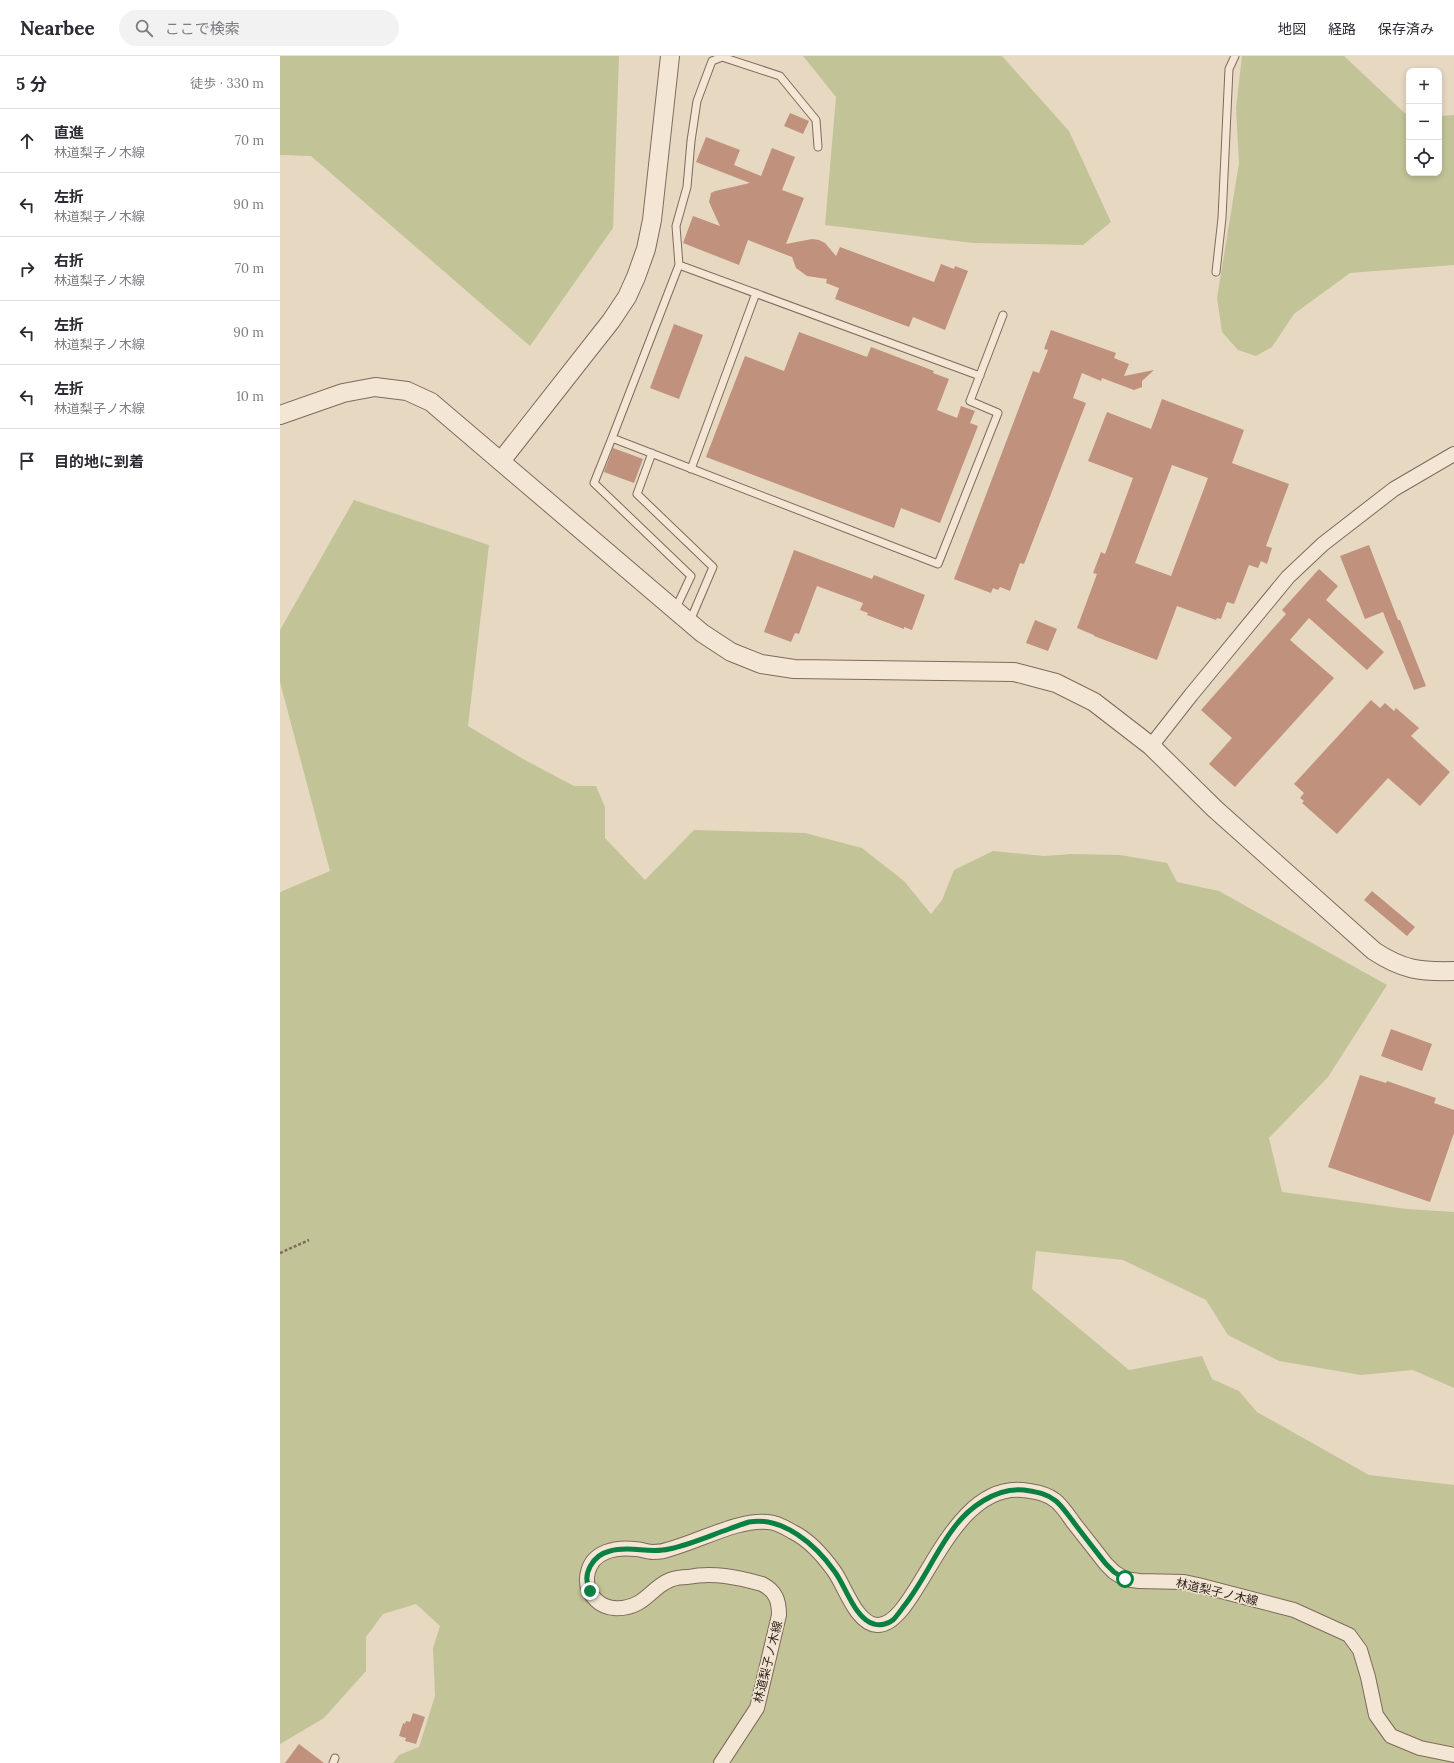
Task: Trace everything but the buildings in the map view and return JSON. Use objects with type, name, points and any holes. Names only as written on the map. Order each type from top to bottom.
[{"type":"street","points":[[501,461],[611,321],[627,296],[636,277],[646,249],[652,220],[670,56]]},
{"type":"street","points":[[280,415],[343,393],[375,387],[407,391],[431,402],[702,633],[732,652],[761,664],[794,669],[1014,672],[1056,683],[1094,702],[1151,746],[1214,809],[1374,951],[1391,962],[1410,969],[1434,972],[1454,971]]},
{"type":"street","points":[[1151,746],[1288,577],[1318,548],[1394,489],[1454,454]]},
{"type":"street","name":"林道梨子ノ木線","points":[[721,1763],[757,1708],[780,1615],[779,1603],[775,1594],[768,1587],[762,1584],[712,1574],[670,1580],[651,1592],[638,1603],[622,1609],[610,1608],[599,1603],[587,1585],[586,1577],[589,1567],[595,1559],[605,1552],[617,1549],[636,1549],[654,1552],[670,1549],[748,1522],[770,1522],[796,1533],[818,1552],[835,1572],[858,1613],[872,1624],[879,1626],[893,1620],[913,1594],[953,1528],[974,1508],[994,1495],[1016,1490],[1043,1493],[1057,1502],[1106,1564],[1114,1572],[1125,1579],[1139,1581],[1184,1582],[1198,1585],[1294,1610],[1349,1635],[1360,1650],[1368,1677],[1376,1715],[1391,1736],[1420,1748],[1454,1755]]},
{"type":"lane","points":[[1216,272],[1222,218],[1229,69],[1235,56]]},
{"type":"lane","points":[[675,610],[691,576],[594,483],[679,265],[676,226],[687,186],[691,141],[698,101],[712,61],[722,58],[780,76],[816,120],[818,147]]},
{"type":"lane","points":[[679,265],[980,376]]},
{"type":"lane","points":[[691,469],[756,293]]},
{"type":"lane","points":[[612,438],[938,564],[998,413],[970,401],[1003,315]]},
{"type":"lane","points":[[652,453],[637,494],[713,567],[690,622]]},
{"type":"path","points":[[280,1253],[309,1240]]},
{"type":"green space","points":[[280,56],[619,56],[613,228],[530,346],[311,156],[280,155]]},
{"type":"green space","points":[[803,56],[1002,56],[1069,131],[1111,222],[1083,245],[973,243],[825,225],[836,97]]},
{"type":"green space","points":[[1242,56],[1344,56],[1406,114],[1406,176],[1442,176],[1442,116],[1454,115],[1454,265],[1350,273],[1294,314],[1272,347],[1256,356],[1238,350],[1222,332],[1217,298],[1239,163],[1236,108]]},
{"type":"green space","points":[[354,500],[489,545],[468,726],[523,759],[574,786],[596,786],[605,807],[605,838],[645,880],[694,830],[805,833],[862,848],[904,881],[931,914],[942,900],[954,870],[993,851],[1044,856],[1072,854],[1120,855],[1167,863],[1177,882],[1219,891],[1387,985],[1328,1077],[1269,1138],[1282,1192],[1407,1209],[1454,1212],[1454,1388],[1413,1370],[1361,1375],[1279,1361],[1228,1335],[1206,1300],[1123,1260],[1036,1251],[1032,1289],[1129,1370],[1202,1356],[1212,1379],[1239,1391],[1257,1412],[1369,1475],[1454,1485],[1454,1763],[393,1763],[399,1755],[419,1747],[435,1696],[433,1648],[440,1626],[416,1604],[383,1614],[366,1637],[366,1671],[324,1718],[280,1744],[280,892],[330,871],[280,682],[280,630]]},
{"type":"route","points":[[590,1591],[587,1585],[586,1577],[589,1567],[595,1559],[605,1552],[617,1549],[636,1549],[654,1552],[670,1549],[748,1522],[770,1522],[796,1533],[818,1552],[835,1572],[858,1613],[872,1624],[879,1626],[893,1620],[913,1594],[953,1528],[974,1508],[994,1495],[1016,1490],[1043,1493],[1057,1502],[1106,1564],[1114,1572],[1125,1579]]}]
